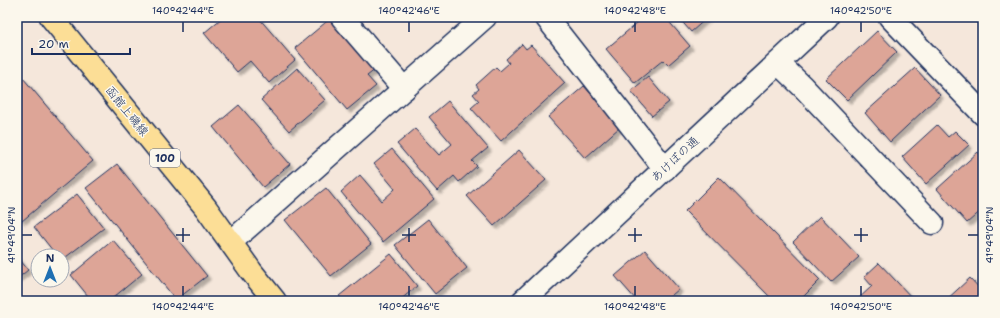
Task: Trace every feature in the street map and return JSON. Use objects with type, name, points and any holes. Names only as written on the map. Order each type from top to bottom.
[{"type":"main road","name":"函館上磯線","points":[[51,17],[206,208],[251,272],[275,301]]},
{"type":"street","points":[[342,17],[404,89]]},
{"type":"street","points":[[231,242],[485,17]]},
{"type":"street","points":[[546,17],[665,169]]},
{"type":"street","name":"あけぼの通","points":[[523,301],[827,17]]},
{"type":"street","points":[[890,17],[983,114]]},
{"type":"street","points":[[778,63],[803,87],[932,223]]},
{"type":"building","points":[[223,17],[258,17],[295,60],[269,83],[250,61],[237,72],[204,33]]},
{"type":"building","points":[[332,17],[376,69],[367,76],[376,86],[347,110],[295,48]]},
{"type":"building","points":[[644,17],[665,17],[690,46],[668,65],[663,60],[635,83],[606,49]]},
{"type":"building","points":[[678,17],[708,17],[691,32]]},
{"type":"building","points":[[877,31],[897,52],[847,100],[826,79]]},
{"type":"building","points":[[522,44],[526,49],[531,45],[565,83],[501,141],[471,108],[479,101],[473,94],[479,89],[476,85],[496,67],[500,71],[509,63],[506,59]]},
{"type":"building","points":[[297,68],[325,100],[289,131],[261,100]]},
{"type":"building","points":[[915,68],[940,95],[890,142],[865,113]]},
{"type":"building","points":[[17,76],[23,78],[93,161],[22,221],[17,215]]},
{"type":"building","points":[[648,77],[669,102],[652,116],[631,91]]},
{"type":"building","points":[[584,86],[620,127],[585,158],[548,117]]},
{"type":"building","points":[[448,101],[488,148],[472,161],[477,166],[459,182],[454,176],[437,191],[397,144],[415,129],[439,155],[452,144],[429,117]]},
{"type":"building","points":[[239,105],[290,164],[263,187],[213,127]]},
{"type":"building","points":[[937,125],[948,137],[955,131],[969,145],[926,184],[902,157]]},
{"type":"building","points":[[392,149],[434,199],[383,242],[341,192],[360,175],[382,201],[395,189],[374,164]]},
{"type":"building","points":[[519,150],[546,180],[494,226],[467,196]]},
{"type":"building","points":[[978,152],[983,158],[983,209],[967,223],[937,189]]},
{"type":"building","points":[[117,164],[207,276],[176,300],[86,188]]},
{"type":"building","points":[[719,177],[820,280],[799,301],[774,301],[685,211]]},
{"type":"building","points":[[326,188],[371,244],[331,276],[285,220]]},
{"type":"building","points":[[77,194],[104,228],[70,254],[70,248],[51,248],[34,227]]},
{"type":"building","points":[[820,216],[859,257],[831,282],[793,242]]},
{"type":"building","points":[[428,219],[467,268],[435,294],[395,245]]},
{"type":"building","points":[[113,240],[142,274],[109,301],[92,301],[71,275]]},
{"type":"building","points":[[645,250],[679,289],[665,301],[637,301],[615,276]]},
{"type":"building","points":[[391,254],[417,286],[399,301],[344,301],[339,296]]},
{"type":"building","points":[[17,256],[28,270],[17,279]]},
{"type":"building","points":[[879,263],[915,301],[856,301],[872,286],[864,277]]},
{"type":"building","points":[[970,278],[983,292],[983,301],[945,301]]}]
